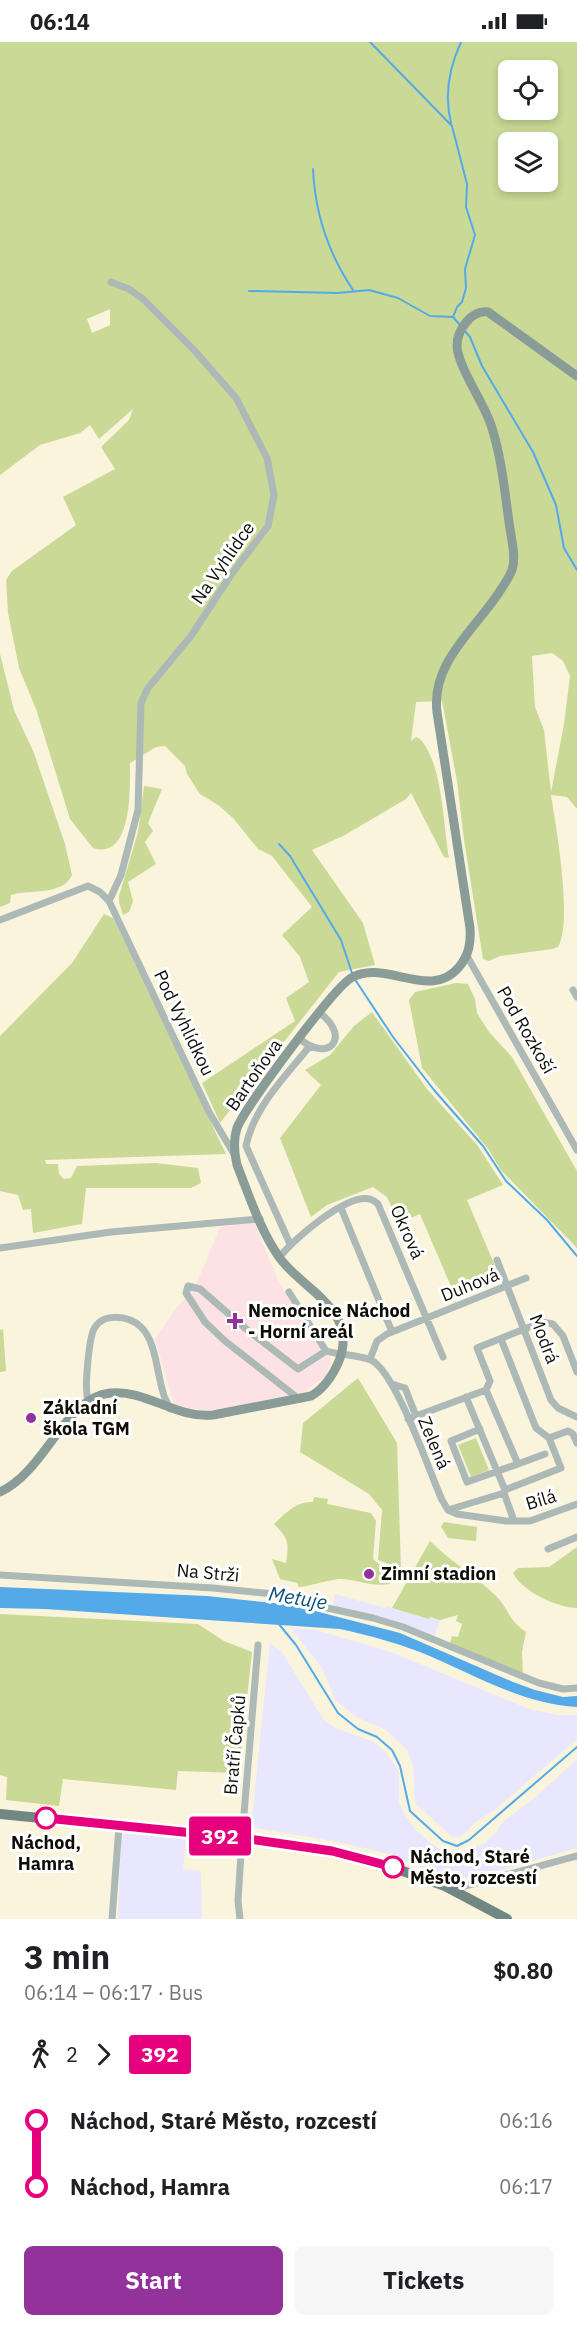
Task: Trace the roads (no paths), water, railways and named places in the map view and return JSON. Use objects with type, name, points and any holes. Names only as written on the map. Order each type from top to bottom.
[{"type":"main road","points":[[0,1814],[242,1838],[332,1851],[381,1863],[454,1889],[507,1919]]},
{"type":"street","name":"Na Vyhlídce","points":[[109,901],[121,875],[138,810],[141,703],[148,688],[191,636],[231,575],[268,526],[274,495],[267,458],[236,398],[194,350],[143,299],[129,289],[111,282]]},
{"type":"street","points":[[467,956],[470,928],[437,712],[437,687],[446,664],[509,577],[513,563],[510,530],[495,442],[485,409],[459,353],[458,341],[462,329],[477,314],[488,312],[577,376]]},
{"type":"street","points":[[0,921],[88,886],[100,892],[109,901]]},
{"type":"street","name":"Pod Vyhlídkou","points":[[109,901],[209,1112],[235,1156]]},
{"type":"street","name":"Bartoňova","points":[[341,1355],[341,1330],[333,1312],[318,1293],[279,1258],[260,1219],[235,1156],[236,1134],[245,1112],[341,986],[358,975],[371,972],[422,981],[437,981],[456,970],[467,956]]},
{"type":"street","name":"Pod Rozkoší","points":[[467,956],[577,1150]]},
{"type":"street","points":[[573,990],[577,997]]},
{"type":"street","points":[[300,1039],[309,1047],[325,1049],[336,1038],[335,1028],[320,1013]]},
{"type":"street","points":[[290,1244],[246,1146],[256,1115],[309,1047]]},
{"type":"street","name":"Okrová","points":[[279,1258],[290,1244],[319,1221],[341,1208],[362,1199],[370,1199],[378,1204],[443,1357]]},
{"type":"street","points":[[341,1208],[392,1332]]},
{"type":"street","points":[[0,1248],[111,1232],[260,1219]]},
{"type":"street","name":"Modrá","points":[[496,1260],[551,1400],[558,1408],[577,1417]]},
{"type":"street","name":"Duhová","points":[[370,1359],[377,1341],[392,1332],[526,1278]]},
{"type":"street","points":[[299,1399],[208,1326],[186,1293],[188,1286],[200,1289],[298,1369],[322,1353],[370,1359]]},
{"type":"street","points":[[289,1292],[322,1353]]},
{"type":"street","points":[[88,1400],[86,1390],[94,1330],[106,1318],[118,1317],[142,1328],[155,1355],[163,1393],[170,1409]]},
{"type":"street","points":[[408,1419],[486,1390],[490,1381],[477,1348],[542,1322],[553,1324],[564,1336],[577,1372]]},
{"type":"street","points":[[448,1510],[505,1491],[561,1468],[549,1438],[536,1428],[501,1339]]},
{"type":"street","points":[[0,1491],[25,1476],[74,1414],[88,1400],[107,1393],[128,1393],[170,1409],[206,1416],[315,1394],[323,1388],[335,1371],[341,1355]]},
{"type":"street","name":"Zelená","points":[[370,1359],[384,1369],[400,1397],[448,1510]]},
{"type":"street","points":[[392,1384],[405,1388],[416,1416]]},
{"type":"street","points":[[486,1390],[518,1464]]},
{"type":"street","points":[[448,1510],[457,1515],[514,1521],[498,1471],[466,1397]]},
{"type":"street","points":[[480,1429],[451,1441],[467,1482],[545,1454]]},
{"type":"street","points":[[549,1438],[568,1431],[573,1434],[577,1443]]},
{"type":"street","name":"Bílá","points":[[514,1521],[530,1521],[577,1504]]},
{"type":"street","points":[[548,1548],[577,1537]]},
{"type":"street","name":"Na Strži","points":[[0,1575],[213,1588],[284,1595],[309,1604],[373,1617],[403,1627],[539,1683],[563,1689],[577,1688]]},
{"type":"street","name":"Bratří Čapků","points":[[240,1919],[238,1901],[242,1838],[258,1645]]},
{"type":"street","points":[[112,1919],[119,1826]]},
{"type":"street","points":[[454,1889],[577,1856]]},
{"type":"water","points":[[0,1587],[207,1596],[292,1605],[400,1633],[535,1690],[563,1697],[577,1696],[577,1707],[556,1705],[516,1694],[410,1648],[340,1629],[0,1608]]},
{"type":"waterway","points":[[370,42],[452,126],[467,184],[466,207],[475,235],[465,269],[466,288],[462,302],[453,317],[460,325]]},
{"type":"waterway","points":[[451,123],[448,102],[449,82],[453,62],[461,42]]},
{"type":"waterway","points":[[313,169],[314,186],[324,233],[336,262],[353,290]]},
{"type":"waterway","points":[[249,291],[338,293],[369,290],[398,298],[430,316],[453,317]]},
{"type":"waterway","points":[[464,330],[470,337],[482,366],[533,452],[556,505],[564,548],[577,570]]},
{"type":"waterway","points":[[279,844],[290,856],[341,940],[353,976]]},
{"type":"waterway","points":[[356,981],[393,1037],[434,1090],[483,1146],[506,1181],[547,1220],[577,1256]]},
{"type":"waterway","points":[[278,1623],[296,1645],[338,1713],[358,1729],[377,1737],[392,1750],[400,1766],[410,1811],[443,1841],[457,1846],[469,1840],[577,1747]]},
{"type":"place","name":"Nemocnice Náchod - Horní areál","points":[[235,1321]]},
{"type":"place","name":"Základní škola TGM","points":[[31,1418]]},
{"type":"place","name":"Zimní stadion","points":[[369,1574]]},
{"type":"place","name":"Náchod, Hamra","points":[[46,1818]]},
{"type":"place","name":"Náchod, Staré Město, rozcestí","points":[[393,1867]]},
{"type":"water label","name":"Metuje","points":[[298,1598]]}]
